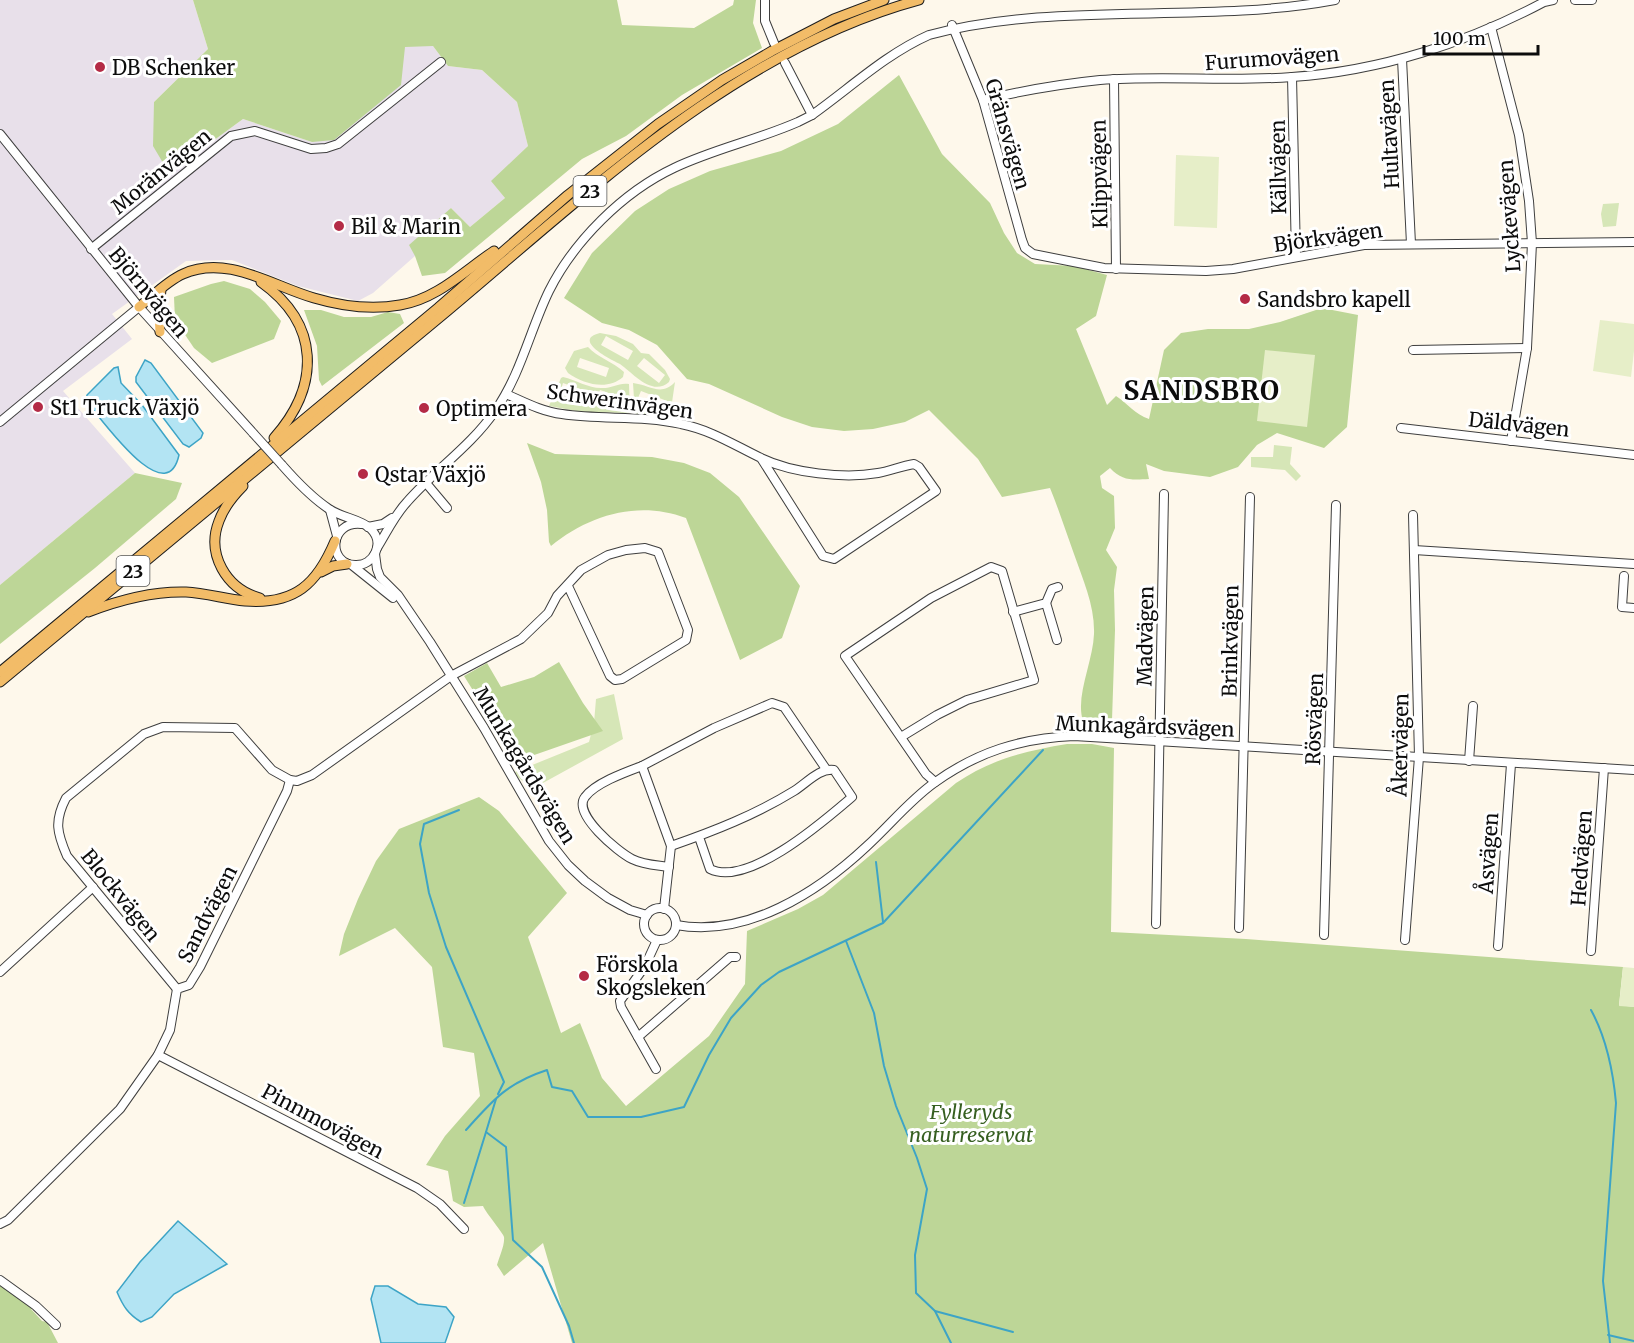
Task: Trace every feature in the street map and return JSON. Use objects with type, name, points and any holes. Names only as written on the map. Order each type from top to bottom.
[{"type":"main road","name":"23","points":[[0,672],[258,455],[438,308],[531,226],[658,124],[722,80],[797,37],[884,0]]},
{"type":"main road","name":"23","points":[[0,682],[566,211],[678,123],[745,79],[799,49],[851,24],[919,0]]},
{"type":"main road","points":[[139,307],[181,275],[204,269],[223,268],[252,275],[328,302],[374,307],[400,305],[432,295],[531,226]]},
{"type":"main road","points":[[252,275],[277,294],[293,314],[304,337],[308,359],[306,384],[298,405],[284,426],[258,455]]},
{"type":"main road","points":[[160,332],[161,289]]},
{"type":"main road","points":[[267,461],[224,510],[218,522],[215,546],[220,567],[234,585],[243,592],[268,600]]},
{"type":"main road","points":[[319,574],[336,538]]},
{"type":"main road","points":[[80,616],[127,599],[159,593],[188,592],[246,601],[282,598],[297,592],[329,568],[350,564]]},
{"type":"street","points":[[765,0],[765,21],[774,43]]},
{"type":"street","points":[[1146,4],[1262,7],[1293,6],[1335,0]]},
{"type":"street","name":"Furumovägen","points":[[983,100],[1070,84],[1114,80],[1292,77],[1338,71],[1402,59],[1491,27],[1553,0]]},
{"type":"street","points":[[1575,0],[1592,0]]},
{"type":"street","points":[[336,538],[347,525],[383,524],[396,515],[474,437],[487,422],[515,378],[549,292],[570,256],[603,219],[640,189],[673,168],[712,152],[784,129],[812,115],[892,55],[929,34],[995,13]]},
{"type":"street","name":"Gränsvägen","points":[[952,25],[983,100],[1019,231],[1025,248],[1029,252]]},
{"type":"street","name":"Lyckevägen","points":[[1491,27],[1519,135],[1529,201],[1532,243],[1527,348],[1511,441]]},
{"type":"street","name":"Hultavägen","points":[[1402,59],[1411,244]]},
{"type":"street","name":"Moränvägen","points":[[91,249],[231,136],[255,131],[311,148],[326,148],[338,144],[441,62]]},
{"type":"street","points":[[785,63],[812,115]]},
{"type":"street","name":"Källvägen","points":[[1292,77],[1296,256]]},
{"type":"street","name":"Klippvägen","points":[[1114,80],[1116,268]]},
{"type":"street","name":"Björnvägen","points":[[0,134],[160,332],[302,487],[330,510]]},
{"type":"street","name":"Björkvägen","points":[[1029,252],[1077,263],[1116,268],[1178,271],[1233,269],[1364,245],[1634,242]]},
{"type":"street","points":[[0,422],[139,307]]},
{"type":"street","points":[[1413,350],[1527,348]]},
{"type":"street","name":"Schwerinvägen","points":[[506,394],[562,415],[627,417],[682,424],[718,435],[761,458],[802,470],[846,475],[877,474],[914,464],[919,467],[936,491],[834,559],[828,558],[823,556],[761,458]]},
{"type":"street","name":"Däldvägen","points":[[1401,428],[1634,455]]},
{"type":"street","points":[[426,483],[447,508]]},
{"type":"street","name":"Madvägen","points":[[1156,924],[1164,494]]},
{"type":"street","name":"Brinkvägen","points":[[1239,928],[1250,498]]},
{"type":"street","name":"Rösvägen","points":[[1324,935],[1336,505]]},
{"type":"street","points":[[330,510],[338,554],[350,564],[366,563],[376,551],[396,515]]},
{"type":"street","points":[[330,510],[365,525],[375,534],[376,551]]},
{"type":"street","name":"Åkervägen","points":[[1405,940],[1419,757],[1413,515]]},
{"type":"street","points":[[290,780],[312,775],[451,676],[521,639],[548,613],[557,596],[581,570],[608,555],[626,549],[645,548],[658,552],[688,630],[686,640],[622,679],[615,680],[610,676],[568,586]]},
{"type":"street","points":[[1414,550],[1634,564]]},
{"type":"street","name":"Munkagårdsvägen","points":[[376,551],[380,577],[398,595],[401,603]]},
{"type":"street","name":"Munkagårdsvägen","points":[[350,564],[401,603],[430,642],[484,728],[549,841],[568,865],[608,898],[630,910],[647,915]]},
{"type":"street","points":[[901,737],[937,715],[968,700],[1034,680],[1002,571],[991,567],[931,598],[845,656],[926,774],[935,782]]},
{"type":"street","points":[[1624,576],[1622,607],[1634,608]]},
{"type":"street","points":[[1056,640],[1047,603],[1052,589],[1058,587]]},
{"type":"street","points":[[1013,612],[1047,603]]},
{"type":"street","points":[[669,867],[642,863],[619,851],[583,813],[584,798],[593,790],[714,728],[772,703],[784,707],[826,769]]},
{"type":"street","points":[[1469,760],[1473,706]]},
{"type":"street","name":"Blockvägen","points":[[177,989],[67,856],[59,837],[59,812],[66,798],[144,734],[163,727],[229,726],[235,728],[272,770],[290,780]]},
{"type":"street","name":"Munkagårdsvägen","points":[[676,924],[690,927],[728,923],[752,918],[797,900],[837,873],[935,782],[996,749],[1023,741],[1074,736],[1634,770]]},
{"type":"street","name":"Åsvägen","points":[[1498,945],[1511,764]]},
{"type":"street","points":[[642,766],[671,846],[664,909]]},
{"type":"street","name":"Hedvägen","points":[[1591,951],[1604,768]]},
{"type":"street","points":[[671,846],[739,821],[796,790],[826,769],[834,770],[852,797],[806,835],[770,857],[741,869],[716,872],[710,869],[699,837]]},
{"type":"street","name":"Sandvägen","points":[[0,1224],[9,1220],[120,1109],[158,1054],[170,1030],[177,989],[189,985],[200,967],[290,780]]},
{"type":"street","points":[[0,972],[93,887]]},
{"type":"street","points":[[654,909],[664,909],[671,913],[676,924],[670,936],[657,940],[649,936],[645,928],[647,915],[654,909]]},
{"type":"street","points":[[656,1069],[621,1007],[620,1001],[645,966],[657,940]]},
{"type":"street","points":[[638,1037],[730,957],[736,957]]},
{"type":"street","name":"Pinnmovägen","points":[[158,1054],[417,1188],[440,1204],[464,1229]]},
{"type":"street","points":[[0,1280],[36,1306],[56,1325]]},
{"type":"shaded area","points":[[0,0],[193,0],[208,49],[154,102],[169,173],[243,119],[312,142],[405,46],[433,46],[448,66],[482,70],[517,102],[528,146],[492,181],[505,198],[470,227],[451,208],[415,256],[373,293],[358,301],[298,286],[232,260],[186,261],[112,314],[132,339],[63,391],[135,473],[0,585]]},
{"type":"green space","points":[[193,0],[617,0],[622,25],[694,28],[733,5],[734,0],[756,0],[753,23],[762,48],[682,95],[626,136],[582,159],[445,273],[422,276],[409,245],[451,208],[470,227],[505,198],[491,181],[528,146],[517,102],[482,70],[448,66],[433,46],[405,47],[401,85],[334,140],[312,142],[243,119],[169,173],[153,146],[154,102],[208,49]]},
{"type":"green space","points":[[899,75],[942,154],[990,203],[1004,233],[1017,253],[1035,264],[1074,266],[1107,275],[1096,316],[1076,329],[1107,405],[1116,396],[1149,419],[1164,350],[1181,333],[1208,329],[1249,329],[1280,322],[1322,308],[1358,315],[1347,427],[1324,448],[1277,433],[1257,445],[1238,467],[1210,477],[1164,471],[1146,464],[1149,479],[1128,479],[1110,468],[1100,476],[1102,488],[1114,496],[1115,528],[1106,550],[1117,567],[1114,590],[1112,720],[1099,726],[1083,721],[1081,711],[1094,634],[1090,603],[1085,583],[1050,488],[1002,497],[978,459],[929,410],[905,422],[873,429],[844,431],[812,427],[782,417],[709,384],[687,379],[657,345],[629,330],[602,323],[564,298],[592,253],[635,211],[669,189],[710,171],[781,151],[838,124]]},
{"type":"green space","points":[[1176,155],[1219,157],[1217,228],[1174,226]]},
{"type":"green space","points":[[1619,203],[1616,226],[1603,227],[1601,214],[1603,204]]},
{"type":"green space","points":[[224,281],[250,289],[281,321],[274,339],[212,363],[194,348],[175,320],[174,297]]},
{"type":"green space","points":[[304,310],[321,310],[344,317],[371,317],[388,312],[400,314],[404,323],[322,386],[319,380],[317,346]]},
{"type":"green space","points":[[1600,320],[1634,324],[1631,377],[1593,371]]},
{"type":"green space","points":[[600,333],[616,336],[633,344],[641,353],[649,354],[665,370],[670,379],[669,382],[656,387],[643,382],[620,364],[596,350],[591,345],[592,336]],"holes":[[[606,336],[633,351],[628,360],[601,345]],[[644,358],[665,375],[659,383],[637,366]]]},
{"type":"green space","points":[[588,347],[624,372],[623,377],[603,385],[588,383],[574,377],[565,368],[574,351]],"holes":[[[580,358],[609,368],[606,377],[577,367]]]},
{"type":"green space","points":[[1265,350],[1315,355],[1307,427],[1257,421]]},
{"type":"green space","points":[[561,378],[596,388],[629,384],[630,413],[582,412],[549,406]],"holes":[[[563,383],[588,392],[585,402],[560,393]],[[600,390],[626,399],[623,408],[597,399]]]},
{"type":"green space","points":[[675,382],[670,416],[635,414],[633,383],[655,389],[665,389]],"holes":[[[641,391],[667,401],[664,410],[637,400]]]},
{"type":"green space","points":[[527,443],[555,454],[652,457],[684,463],[710,473],[739,497],[800,586],[782,638],[740,660],[686,518],[650,510],[615,514],[581,526],[551,546],[541,482]]},
{"type":"green space","points":[[1274,445],[1292,447],[1290,464],[1301,476],[1296,481],[1285,470],[1251,467],[1251,457],[1273,457]]},
{"type":"green space","points":[[135,473],[182,483],[176,499],[0,644],[0,585]]},
{"type":"green space","points":[[559,662],[583,703],[603,731],[517,761],[464,676],[487,663],[501,687],[534,677]]},
{"type":"green space","points":[[614,694],[623,739],[532,789],[518,777],[515,772],[589,742],[594,723],[596,699]]},
{"type":"green space","name":"Fylleryds naturreservat","points":[[1067,744],[1092,744],[1114,748],[1111,932],[1246,939],[1623,967],[1619,1005],[1634,1007],[1634,1343],[572,1343],[543,1243],[504,1276],[497,1265],[504,1237],[488,1213],[483,1206],[464,1207],[453,1201],[448,1171],[426,1165],[445,1136],[480,1096],[474,1053],[443,1047],[432,967],[395,928],[339,956],[344,934],[358,899],[376,861],[399,829],[479,797],[499,811],[567,893],[528,937],[561,1033],[580,1023],[602,1078],[626,1106],[709,1036],[745,984],[747,931],[798,909],[823,895],[956,783],[969,775],[1009,757]]},
{"type":"green space","points":[[1623,967],[1634,968],[1634,1007],[1619,1006]]},
{"type":"green space","points":[[0,1284],[33,1308],[31,1309],[42,1321],[47,1322],[58,1343],[0,1343]]},
{"type":"water","points":[[145,360],[151,363],[203,433],[201,438],[189,447],[183,444],[136,382],[136,377]]},
{"type":"water","points":[[118,367],[121,383],[142,405],[179,455],[172,470],[161,473],[147,467],[132,455],[86,401],[87,395],[114,368]]},
{"type":"water","points":[[178,1221],[227,1264],[174,1294],[152,1317],[141,1322],[126,1309],[117,1292],[140,1262]]},
{"type":"water","points":[[375,1286],[388,1286],[418,1304],[446,1307],[454,1317],[445,1343],[381,1343],[371,1299]]},
{"type":"waterway","points":[[466,1130],[484,1110],[511,1087],[547,1070],[552,1087],[572,1091],[588,1117],[641,1117],[684,1107],[709,1055],[731,1018],[761,985],[779,972],[883,923],[1043,750]]},
{"type":"waterway","points":[[459,810],[424,824],[420,844],[429,893],[446,947],[504,1082],[498,1094]]},
{"type":"waterway","points":[[876,862],[883,922]]},
{"type":"waterway","points":[[846,941],[874,1013],[884,1066],[896,1106],[927,1189],[915,1255],[916,1293],[935,1311],[951,1343]]},
{"type":"waterway","points":[[1591,1010],[1608,1055],[1616,1103],[1603,1281],[1610,1343]]},
{"type":"waterway","points":[[496,1099],[486,1132],[506,1147],[513,1240],[542,1267],[569,1326],[574,1343]]},
{"type":"waterway","points":[[464,1203],[486,1132]]},
{"type":"waterway","points":[[935,1311],[1013,1332]]},
{"type":"waterway","points":[[1608,1335],[1634,1341]]},
{"type":"place","name":"DB Schenker","points":[[100,67]]},
{"type":"place","name":"Bil & Marin","points":[[339,226]]},
{"type":"place","name":"Sandsbro kapell","points":[[1245,299]]},
{"type":"place","name":"St1 Truck Växjö","points":[[38,407]]},
{"type":"place","name":"Optimera","points":[[424,408]]},
{"type":"place","name":"Qstar Växjö","points":[[363,474]]},
{"type":"place","name":"Förskola Skogsleken","points":[[584,976]]},
{"type":"district","name":"SANDSBRO","points":[[1202,390]]}]
